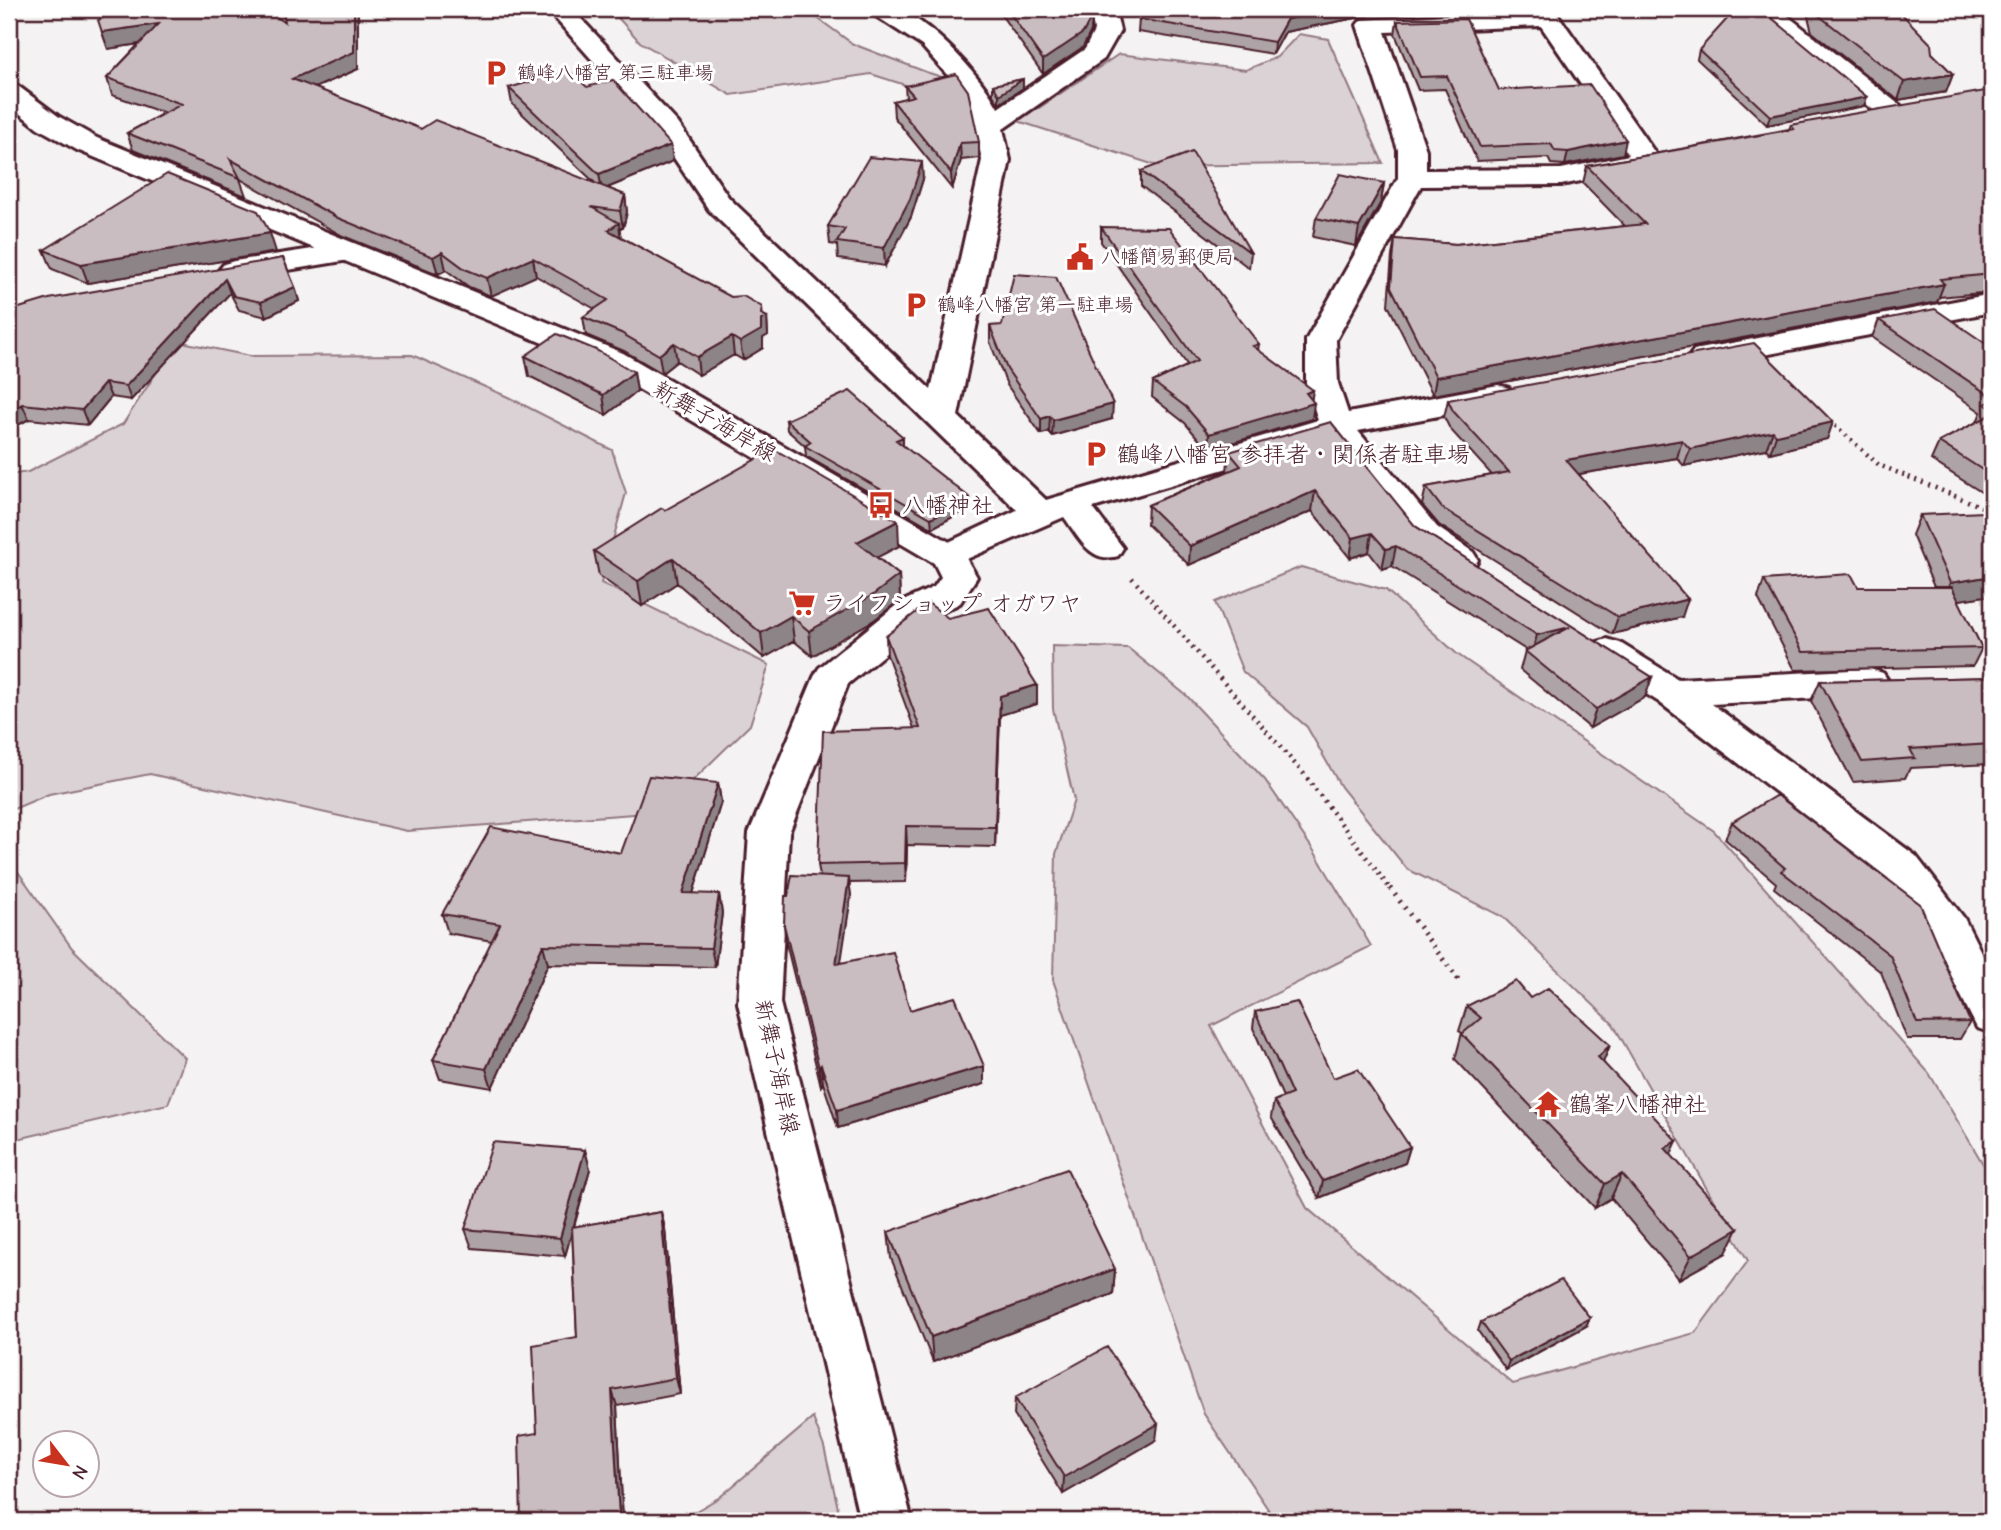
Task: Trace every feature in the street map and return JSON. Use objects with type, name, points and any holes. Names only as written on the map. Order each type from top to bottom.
[{"type":"street","points":[[559,9],[667,130],[719,204],[1040,513]]},
{"type":"street","points":[[877,9],[931,41],[984,106],[996,160],[964,299],[941,419]]},
{"type":"street","points":[[988,127],[1095,54],[1107,31],[1103,9]]},
{"type":"street","points":[[1764,9],[1904,110],[1857,118]]},
{"type":"street","points":[[1491,579],[1425,535],[1336,425],[1322,383],[1321,340],[1412,178],[1412,150],[1370,24],[1545,13],[1646,160]]},
{"type":"street","name":"新舞子海岸線","points":[[9,92],[48,122],[87,144],[612,360],[948,556],[959,577],[947,596],[912,612],[832,677],[769,833],[768,846],[759,1003],[886,1521]]},
{"type":"street","points":[[1412,178],[1561,177],[1673,154]]},
{"type":"street","points":[[205,275],[351,252]]},
{"type":"street","points":[[1670,363],[1992,303]]},
{"type":"street","points":[[948,556],[1040,513],[1336,425],[1523,390]]},
{"type":"street","points":[[1072,505],[1106,548]]},
{"type":"street","points":[[1582,636],[1672,693],[1902,867],[1949,930],[1992,1016]]},
{"type":"street","points":[[1672,693],[1900,682]]},
{"type":"path","points":[[1829,420],[1879,465],[1992,510]]},
{"type":"path","points":[[1106,548],[1304,774],[1460,982]]},
{"type":"shaded area","points":[[610,9],[805,9],[853,44],[926,72],[1039,108],[1119,54],[1246,70],[1277,57],[1299,34],[1328,39],[1383,163],[1158,166],[871,74],[731,95],[640,42]]},
{"type":"shaded area","points":[[177,341],[250,356],[412,355],[508,397],[612,450],[626,493],[601,583],[769,665],[750,725],[660,812],[407,831],[150,774],[49,794],[9,811],[9,475],[28,472],[123,424]]},
{"type":"shaded area","points":[[1301,567],[1386,590],[1457,654],[1714,831],[1929,1073],[1992,1179],[1992,1521],[1276,1521],[1204,1414],[1053,980],[1056,854],[1074,800],[1053,709],[1052,646],[1128,648],[1187,696],[1265,780],[1314,851],[1371,946],[1211,1026],[1307,1208],[1513,1384],[1695,1333],[1748,1261],[1613,1024],[1503,917],[1407,869],[1341,787],[1307,727],[1243,672],[1215,602]]},
{"type":"shaded area","points":[[9,859],[72,948],[185,1058],[168,1104],[9,1141]]},
{"type":"shaded area","points":[[813,1418],[824,1447],[841,1521],[679,1521],[720,1497]]},
{"type":"building","points":[[123,9],[262,9],[285,22],[283,9],[354,9],[354,52],[292,79],[421,129],[435,120],[625,195],[620,211],[591,207],[619,223],[608,230],[731,297],[743,296],[762,307],[761,314],[767,317],[761,320],[761,330],[740,342],[732,337],[697,357],[674,343],[659,355],[621,333],[583,317],[608,300],[533,258],[487,278],[465,269],[442,252],[433,257],[338,218],[230,159],[240,178],[127,133],[182,104],[107,78],[159,24],[102,32],[98,20]]},
{"type":"building","points":[[1007,9],[1091,9],[1092,16],[1083,33],[1043,60]]},
{"type":"building","points":[[1145,9],[1343,9],[1287,19],[1274,42],[1139,19]]},
{"type":"building","points":[[1736,9],[1761,9],[1867,97],[1770,116],[1699,50]]},
{"type":"building","points":[[1816,9],[1897,9],[1931,44],[1932,53],[1953,74],[1904,82],[1817,14]]},
{"type":"building","points":[[1466,19],[1499,90],[1590,85],[1626,140],[1568,152],[1555,151],[1551,144],[1480,147],[1447,76],[1420,77],[1397,21]]},
{"type":"building","points":[[568,70],[587,87],[613,80],[671,145],[599,174],[509,88]]},
{"type":"building","points":[[956,74],[968,91],[979,142],[960,143],[951,173],[893,101],[914,96],[905,86]]},
{"type":"building","points":[[1023,79],[999,95],[993,85]]},
{"type":"building","points":[[1985,91],[1992,97],[1992,274],[1940,279],[1944,284],[1436,377],[1391,287],[1395,239],[1456,244],[1645,224],[1587,166],[1794,129],[1791,125]]},
{"type":"building","points":[[1192,152],[1251,253],[1141,171]]},
{"type":"building","points":[[869,157],[922,162],[910,199],[884,248],[837,242],[845,229],[828,226]]},
{"type":"building","points":[[167,174],[258,211],[270,233],[81,264],[44,250]]},
{"type":"building","points":[[1340,174],[1384,183],[1359,227],[1316,218]]},
{"type":"building","points":[[1101,227],[1169,228],[1259,344],[1253,346],[1313,390],[1306,393],[1314,403],[1209,434],[1186,407],[1153,382],[1197,361]]},
{"type":"building","points":[[283,258],[295,287],[261,302],[234,296],[225,279],[126,386],[105,383],[82,410],[22,404],[9,412],[9,311],[49,299]]},
{"type":"building","points":[[1014,274],[1056,277],[1113,404],[1053,420],[1050,416],[1041,419],[1007,369],[990,326],[1002,325]]},
{"type":"building","points":[[1935,309],[1992,348],[1992,397],[1879,320]]},
{"type":"building","points":[[557,334],[596,350],[634,372],[603,395],[525,356]]},
{"type":"building","points":[[1754,343],[1833,422],[1776,435],[1773,431],[1690,449],[1682,440],[1566,460],[1688,599],[1618,617],[1442,508],[1426,487],[1509,472],[1453,411],[1448,400]]},
{"type":"building","points":[[850,391],[903,437],[896,440],[970,498],[931,518],[805,446],[811,442],[786,420]]},
{"type":"building","points":[[1992,414],[1992,476],[1939,442]]},
{"type":"building","points":[[1331,422],[1415,526],[1652,677],[1596,709],[1525,651],[1570,627],[1537,635],[1396,546],[1386,549],[1372,533],[1353,538],[1315,491],[1190,546],[1148,505],[1241,466],[1229,452]]},
{"type":"building","points":[[774,449],[898,521],[857,542],[899,575],[873,595],[809,631],[791,616],[761,633],[673,558],[638,581],[594,551],[662,508],[665,510]]},
{"type":"building","points":[[1984,512],[1992,521],[1992,576],[1950,583],[1920,515]]},
{"type":"building","points":[[1851,574],[1858,587],[1952,587],[1982,648],[1803,652],[1764,580]]},
{"type":"building","points":[[928,603],[948,618],[989,608],[1037,685],[1000,696],[995,827],[906,826],[905,863],[818,865],[823,731],[920,728],[886,636]]},
{"type":"building","points":[[1992,677],[1992,744],[1910,749],[1915,758],[1862,762],[1820,681]]},
{"type":"building","points":[[649,776],[718,783],[683,893],[719,894],[711,948],[543,945],[486,1069],[433,1060],[500,924],[442,914],[491,827],[621,853]]},
{"type":"building","points":[[1777,795],[1920,904],[1970,1022],[1917,1023],[1890,955],[1781,871],[1785,868],[1732,822]]},
{"type":"building","points":[[792,875],[849,878],[836,964],[893,952],[910,1010],[955,997],[984,1066],[837,1110],[821,1065],[819,1068],[784,925],[785,896],[788,896]]},
{"type":"building","points":[[1516,981],[1530,998],[1548,988],[1610,1045],[1598,1057],[1677,1141],[1665,1148],[1738,1229],[1691,1256],[1622,1174],[1605,1184],[1462,1034],[1481,1018],[1467,1006]]},
{"type":"building","points":[[1297,1002],[1333,1078],[1358,1069],[1410,1147],[1323,1181],[1274,1101],[1292,1094],[1255,1012]]},
{"type":"building","points":[[493,1142],[585,1150],[560,1238],[465,1229]]},
{"type":"building","points":[[1067,1169],[1115,1269],[931,1337],[888,1232]]},
{"type":"building","points":[[661,1212],[676,1378],[612,1390],[619,1517],[596,1521],[521,1521],[519,1436],[537,1433],[533,1345],[577,1337],[572,1227]]},
{"type":"building","points":[[1561,1280],[1590,1318],[1509,1361],[1481,1322]]},
{"type":"building","points":[[1107,1347],[1158,1424],[1064,1477],[1015,1398]]},
{"type":"place","name":"鶴峰八幡宮 第三駐車場","points":[[496,73]]},
{"type":"place","name":"八幡簡易郵便局","points":[[1080,257]]},
{"type":"place","name":"鶴峰八幡宮 第一駐車場","points":[[916,305]]},
{"type":"place","name":"鶴峰八幡宮 参拝者・関係者駐車場","points":[[1096,454]]},
{"type":"place","name":"八幡神社","points":[[881,505]]},
{"type":"place","name":"ライフショップ オガワヤ","points":[[802,603]]},
{"type":"place","name":"鶴峯八幡神社","points":[[1548,1104]]}]
